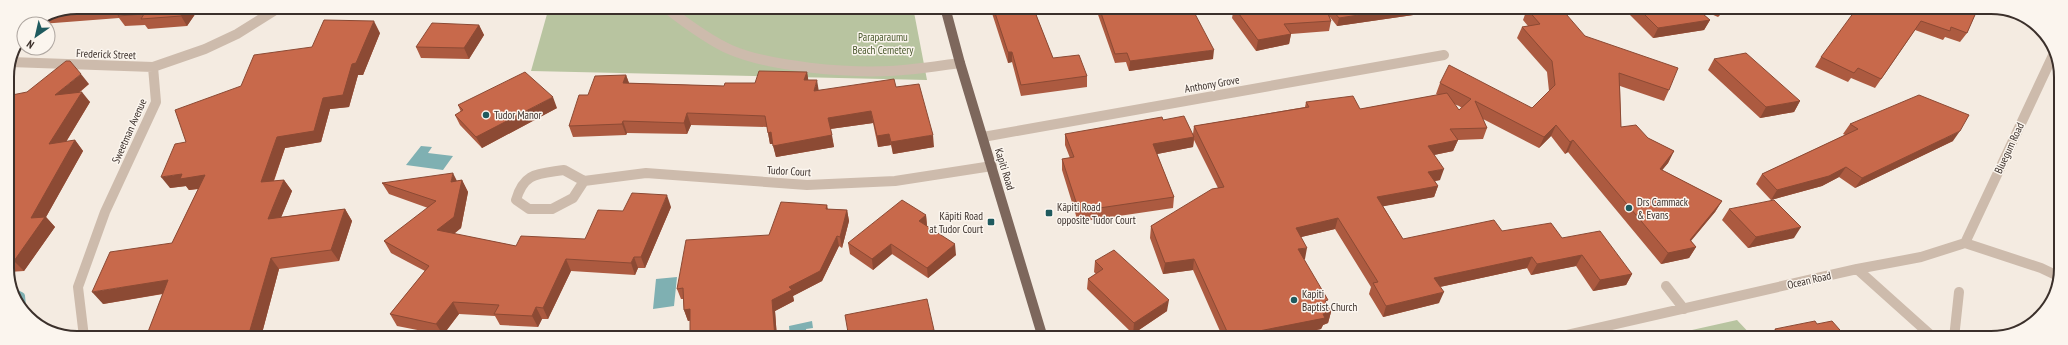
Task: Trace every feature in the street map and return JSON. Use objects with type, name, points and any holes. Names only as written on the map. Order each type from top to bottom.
[{"type":"main road","name":"Kapiti Road","points":[[947,14],[960,63],[1041,331]]},
{"type":"street","points":[[153,67],[205,49],[237,34],[269,14]]},
{"type":"street","points":[[674,14],[731,50],[775,62],[819,68],[872,71],[891,71],[960,63]]},
{"type":"street","name":"Anthony Grove","points":[[983,137],[1444,55]]},
{"type":"street","name":"Bluegum Road","points":[[1965,243],[2051,59]]},
{"type":"street","name":"Frederick Street","points":[[16,62],[153,67]]},
{"type":"street","name":"Sweetman Avenue","points":[[83,331],[78,287],[105,212],[156,102],[153,67]]},
{"type":"street","name":"Tudor Court","points":[[584,181],[646,173],[807,184],[895,181],[992,166]]},
{"type":"street","points":[[564,170],[584,181],[574,198],[552,208],[529,210],[516,200],[520,186],[535,174],[564,170]]},
{"type":"street","points":[[1965,243],[2041,268],[2053,274]]},
{"type":"street","name":"Ocean Road","points":[[1584,331],[1857,269],[1921,257],[1965,243]]},
{"type":"street","points":[[1857,269],[1926,331]]},
{"type":"street","points":[[1666,286],[1684,308]]},
{"type":"street","points":[[1955,331],[1959,292]]},
{"type":"green space","name":"Paraparaumu Beach Cemetery","points":[[547,14],[914,14],[927,80],[531,71]]},
{"type":"green space","points":[[1737,320],[1747,331],[1688,331]]},
{"type":"water","points":[[421,146],[432,147],[428,153],[453,156],[443,170],[406,165]]},
{"type":"water","points":[[677,277],[674,306],[653,309],[656,279]]},
{"type":"water","points":[[812,321],[813,328],[806,329],[806,331],[789,331],[789,326]]},
{"type":"building","points":[[119,14],[144,14],[118,16]]},
{"type":"building","points":[[144,14],[182,14],[181,16],[141,19]]},
{"type":"building","points":[[995,14],[1036,14],[1053,58],[1079,55],[1087,76],[1021,85],[1012,52],[1008,52]]},
{"type":"building","points":[[1101,14],[1195,14],[1214,50],[1130,61],[1127,53],[1115,54]]},
{"type":"building","points":[[1239,14],[1328,14],[1331,21],[1284,24],[1291,34],[1258,40]]},
{"type":"building","points":[[1336,14],[1365,14],[1339,18]]},
{"type":"building","points":[[1531,14],[1566,14],[1585,36],[1678,68],[1669,90],[1619,73],[1621,127],[1636,125],[1648,138],[1674,151],[1660,169],[1722,201],[1690,240],[1696,247],[1668,253],[1573,140],[1570,142],[1556,125],[1544,137],[1475,101],[1487,128],[1450,129],[1458,140],[1428,146],[1444,169],[1428,172],[1438,186],[1377,197],[1403,239],[1494,220],[1502,231],[1551,223],[1562,238],[1600,231],[1632,274],[1600,280],[1582,255],[1537,264],[1532,257],[1434,278],[1444,292],[1386,306],[1373,283],[1378,282],[1338,218],[1296,228],[1307,248],[1298,249],[1328,300],[1325,301],[1331,312],[1323,314],[1325,318],[1259,331],[1227,331],[1194,259],[1165,263],[1151,226],[1212,189],[1224,187],[1194,126],[1309,107],[1306,102],[1353,96],[1360,109],[1447,93],[1459,110],[1471,99],[1440,83],[1449,65],[1532,108],[1555,85],[1552,61],[1522,27],[1540,24]]},
{"type":"building","points":[[1644,14],[1703,14],[1710,20],[1658,28]]},
{"type":"building","points":[[1853,14],[1975,14],[1967,33],[1951,27],[1950,31],[1921,21],[1881,79],[1858,68],[1854,73],[1821,57]]},
{"type":"building","points":[[324,20],[374,21],[356,63],[352,64],[343,95],[323,98],[314,131],[277,137],[261,182],[284,180],[268,219],[345,209],[331,250],[271,258],[250,331],[148,331],[168,280],[92,292],[110,252],[172,243],[205,175],[180,179],[182,174],[161,177],[175,144],[186,142],[175,110],[241,86],[254,55],[312,47]]},
{"type":"building","points":[[432,23],[479,25],[464,48],[416,47]]},
{"type":"building","points":[[1746,53],[1800,101],[1766,107],[1714,59]]},
{"type":"building","points":[[66,61],[70,61],[81,74],[55,95],[82,92],[49,144],[75,140],[31,218],[45,217],[14,261],[14,95],[27,92]]},
{"type":"building","points":[[759,71],[807,72],[804,80],[817,80],[814,91],[894,79],[896,87],[919,84],[933,135],[891,142],[889,134],[877,136],[871,111],[828,118],[832,135],[773,146],[771,132],[768,133],[765,116],[687,113],[684,123],[623,121],[622,124],[569,126],[579,95],[588,95],[595,76],[626,75],[623,83],[724,86],[725,83],[755,83]]},
{"type":"building","name":"Tudor Manor","points":[[525,72],[553,97],[476,137],[455,115],[463,110],[458,105]]},
{"type":"building","points":[[1919,95],[1969,115],[1960,131],[1862,178],[1846,167],[1829,176],[1777,190],[1762,174],[1858,129],[1850,124]]},
{"type":"building","points":[[1184,116],[1194,137],[1153,144],[1174,197],[1079,211],[1062,159],[1074,157],[1065,134],[1162,117],[1163,120]]},
{"type":"building","points":[[453,173],[451,182],[462,180],[454,217],[437,230],[516,246],[521,236],[585,239],[598,210],[623,211],[632,193],[667,195],[641,257],[634,257],[631,263],[566,259],[543,308],[536,307],[532,316],[494,314],[499,305],[453,302],[436,324],[390,314],[429,266],[384,241],[436,201],[382,183]]},
{"type":"building","points":[[902,200],[926,215],[919,221],[955,244],[927,268],[891,244],[872,259],[848,243]]},
{"type":"building","points":[[1774,200],[1801,227],[1756,237],[1729,209]]},
{"type":"building","points":[[781,202],[827,205],[826,209],[847,210],[840,237],[837,236],[820,271],[789,287],[792,290],[772,300],[774,331],[690,331],[690,309],[684,310],[683,288],[677,289],[686,240],[769,235]]},
{"type":"building","points":[[1114,250],[1169,300],[1134,323],[1088,279],[1103,269],[1095,261]]},
{"type":"building","points":[[927,299],[934,330],[848,331],[845,315]]},
{"type":"building","points":[[1815,321],[1817,324],[1832,321],[1841,331],[1777,331],[1775,329]]},
{"type":"place","name":"Tudor Manor","points":[[486,115]]},
{"type":"place","name":"Drs Cammack & Evans","points":[[1629,208]]},
{"type":"place","name":"Kāpiti Road opposite Tudor Court","points":[[1049,213]]},
{"type":"place","name":"Kāpiti Road at Tudor Court","points":[[991,222]]},
{"type":"place","name":"Kapiti Baptist Church","points":[[1294,300]]}]
